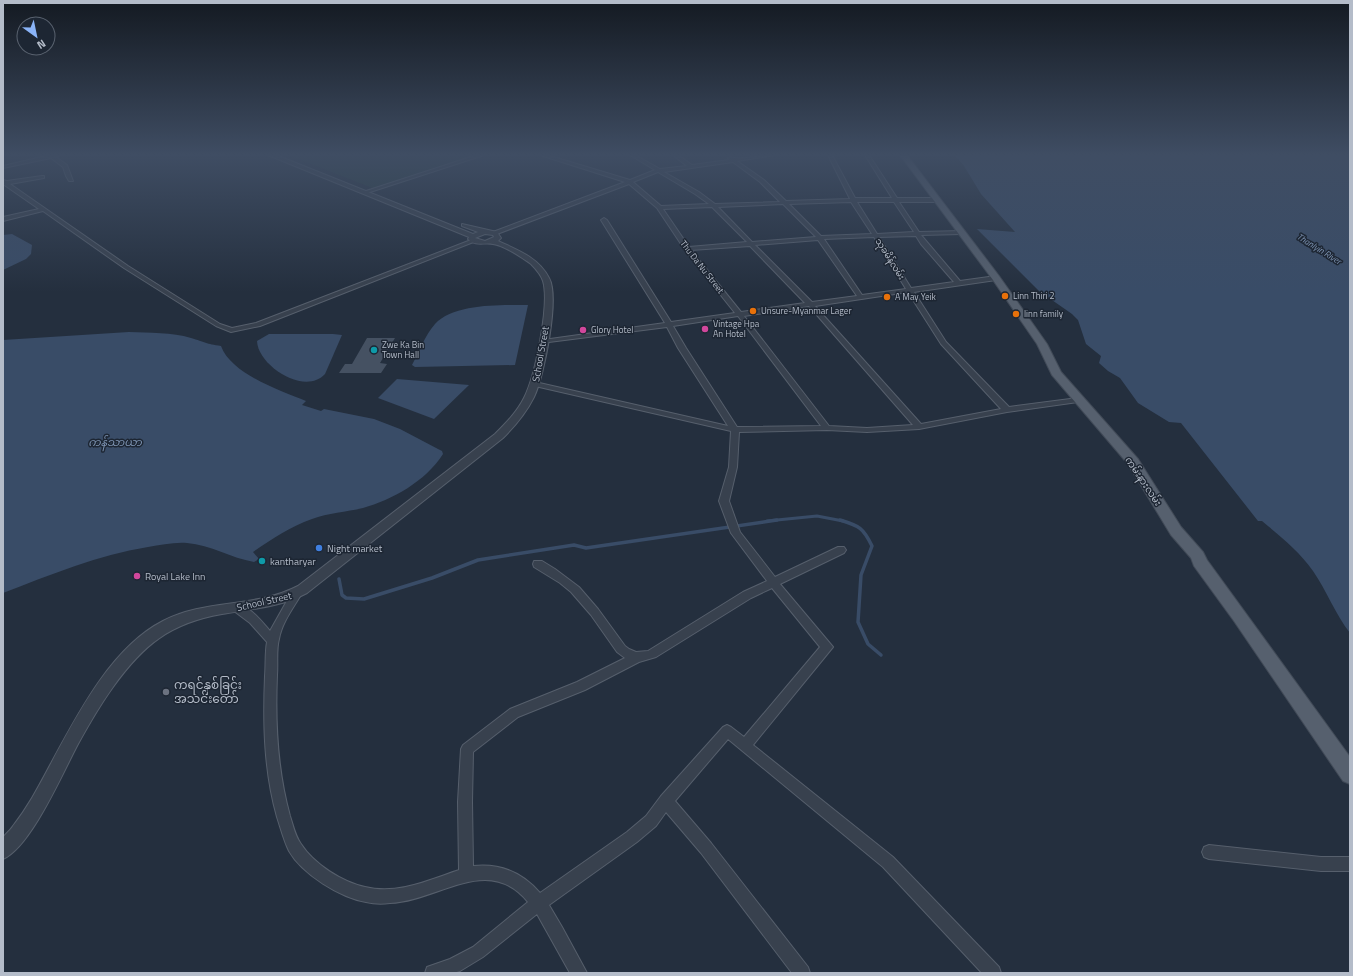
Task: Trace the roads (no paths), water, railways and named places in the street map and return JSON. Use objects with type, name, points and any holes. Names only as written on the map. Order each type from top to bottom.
[{"type":"main road","name":"ကမ်းနားလမ်း","points":[[936,201],[996,278],[1042,344],[1056,374],[1133,462],[1176,531],[1198,556],[1200,562],[1240,616],[1350,774]]},
{"type":"street","points":[[32,201],[126,267],[218,325],[231,330],[258,325],[473,238],[484,232]]},
{"type":"street","points":[[386,201],[473,238],[480,243],[581,201]]},
{"type":"street","points":[[403,201],[443,216]]},
{"type":"street","name":"Thu Da Nu Street","points":[[651,201],[660,208],[687,249],[715,282],[827,428]]},
{"type":"street","points":[[707,201],[752,244],[810,304],[918,427]]},
{"type":"street","points":[[783,201],[820,238],[860,296]]},
{"type":"street","points":[[660,208],[842,201]]},
{"type":"street","name":"သုခမိန်လမ်း","points":[[854,201],[874,235],[943,343],[1008,410]]},
{"type":"street","points":[[895,201],[916,234],[930,253],[958,283]]},
{"type":"street","points":[[3,219],[45,209]]},
{"type":"street","points":[[419,214],[429,211]]},
{"type":"street","points":[[604,220],[669,324],[682,348],[735,430],[733,467],[724,501],[736,533],[773,582],[827,647],[745,745]]},
{"type":"street","points":[[457,222],[494,237]]},
{"type":"street","points":[[687,249],[820,238],[961,232]]},
{"type":"street","name":"School Street","points":[[3,850],[11,843],[33,813],[95,700],[133,652],[153,634],[177,619],[200,612],[238,608],[303,589],[499,436],[518,416],[535,384],[543,342],[548,299],[546,279],[540,269],[529,259],[494,237]]},
{"type":"street","points":[[543,342],[908,289],[996,278]]},
{"type":"street","points":[[535,384],[735,430],[827,428],[867,430],[918,427],[1008,410],[1078,400]]},
{"type":"street","points":[[466,874],[465,802],[467,749],[514,713],[581,686],[636,658],[652,654],[747,595],[841,550]]},
{"type":"street","points":[[538,564],[565,580],[591,606],[621,649],[628,655],[636,658]]},
{"type":"street","points":[[303,589],[279,626],[272,642],[270,717],[271,756],[274,778],[290,836],[296,849],[306,861],[344,889],[367,895],[412,893],[466,874],[485,872],[506,876],[523,884],[539,903],[579,973]]},
{"type":"street","points":[[238,608],[254,620],[272,642]]},
{"type":"street","points":[[433,973],[454,965],[478,952],[539,903],[632,837],[651,821],[666,801],[727,731],[888,862],[993,973]]},
{"type":"street","points":[[666,801],[706,848],[802,973]]},
{"type":"street","points":[[1209,852],[1321,864],[1350,864]]},
{"type":"water","name":"Thanlyin River","points":[[987,201],[1350,201],[1350,633],[1308,564],[1283,539],[1262,521],[1258,521],[1181,423],[1169,422],[1138,403],[1120,378],[1108,371],[1099,363],[1101,356],[1086,344],[1078,320],[1072,314],[1039,291],[977,229],[1015,232]]},
{"type":"water","points":[[12,234],[32,245],[31,254],[26,259],[3,270],[3,235]]},
{"type":"water","points":[[492,305],[528,305],[515,365],[415,367],[412,365],[428,333],[443,317],[466,309]]},
{"type":"water","name":"ကန်သာယာ","points":[[129,332],[160,333],[184,336],[209,344],[221,346],[226,356],[235,365],[271,387],[306,401],[302,405],[321,411],[324,409],[374,419],[400,429],[442,451],[443,454],[427,473],[397,495],[363,508],[324,515],[296,526],[253,552],[259,559],[254,562],[237,558],[196,544],[168,544],[129,551],[93,560],[3,593],[3,340]]},
{"type":"water","points":[[269,334],[342,335],[325,374],[316,380],[306,382],[295,380],[284,375],[265,360],[259,350],[257,341]]},
{"type":"water","points":[[397,379],[469,385],[434,419],[378,398]]},
{"type":"waterway","points":[[777,520],[817,516],[843,521]]},
{"type":"waterway","points":[[339,579],[342,595],[346,598],[364,599],[432,578],[478,560],[574,545],[586,548],[777,520]]},
{"type":"waterway","points":[[767,521],[777,520]]},
{"type":"waterway","points":[[843,521],[860,528],[872,546],[861,575],[858,622],[868,644],[881,655]]},
{"type":"place","name":"Linn Thiri 2","points":[[1005,296]]},
{"type":"place","name":"A May Yeik","points":[[887,297]]},
{"type":"place","name":"Unsure-Myanmar Lager","points":[[753,311]]},
{"type":"place","name":"linn family","points":[[1016,314]]},
{"type":"place","name":"Vintage Hpa An Hotel","points":[[705,329]]},
{"type":"place","name":"Glory Hotel","points":[[583,330]]},
{"type":"place","name":"Zwe Ka Bin Town Hall","points":[[374,350]]},
{"type":"place","name":"Night market","points":[[319,548]]},
{"type":"place","name":"kantharyar","points":[[262,561]]},
{"type":"place","name":"Royal Lake Inn","points":[[137,576]]},
{"type":"place","name":"ကရင်နှစ်ခြင်း အသင်းတော်","points":[[166,692]]}]
